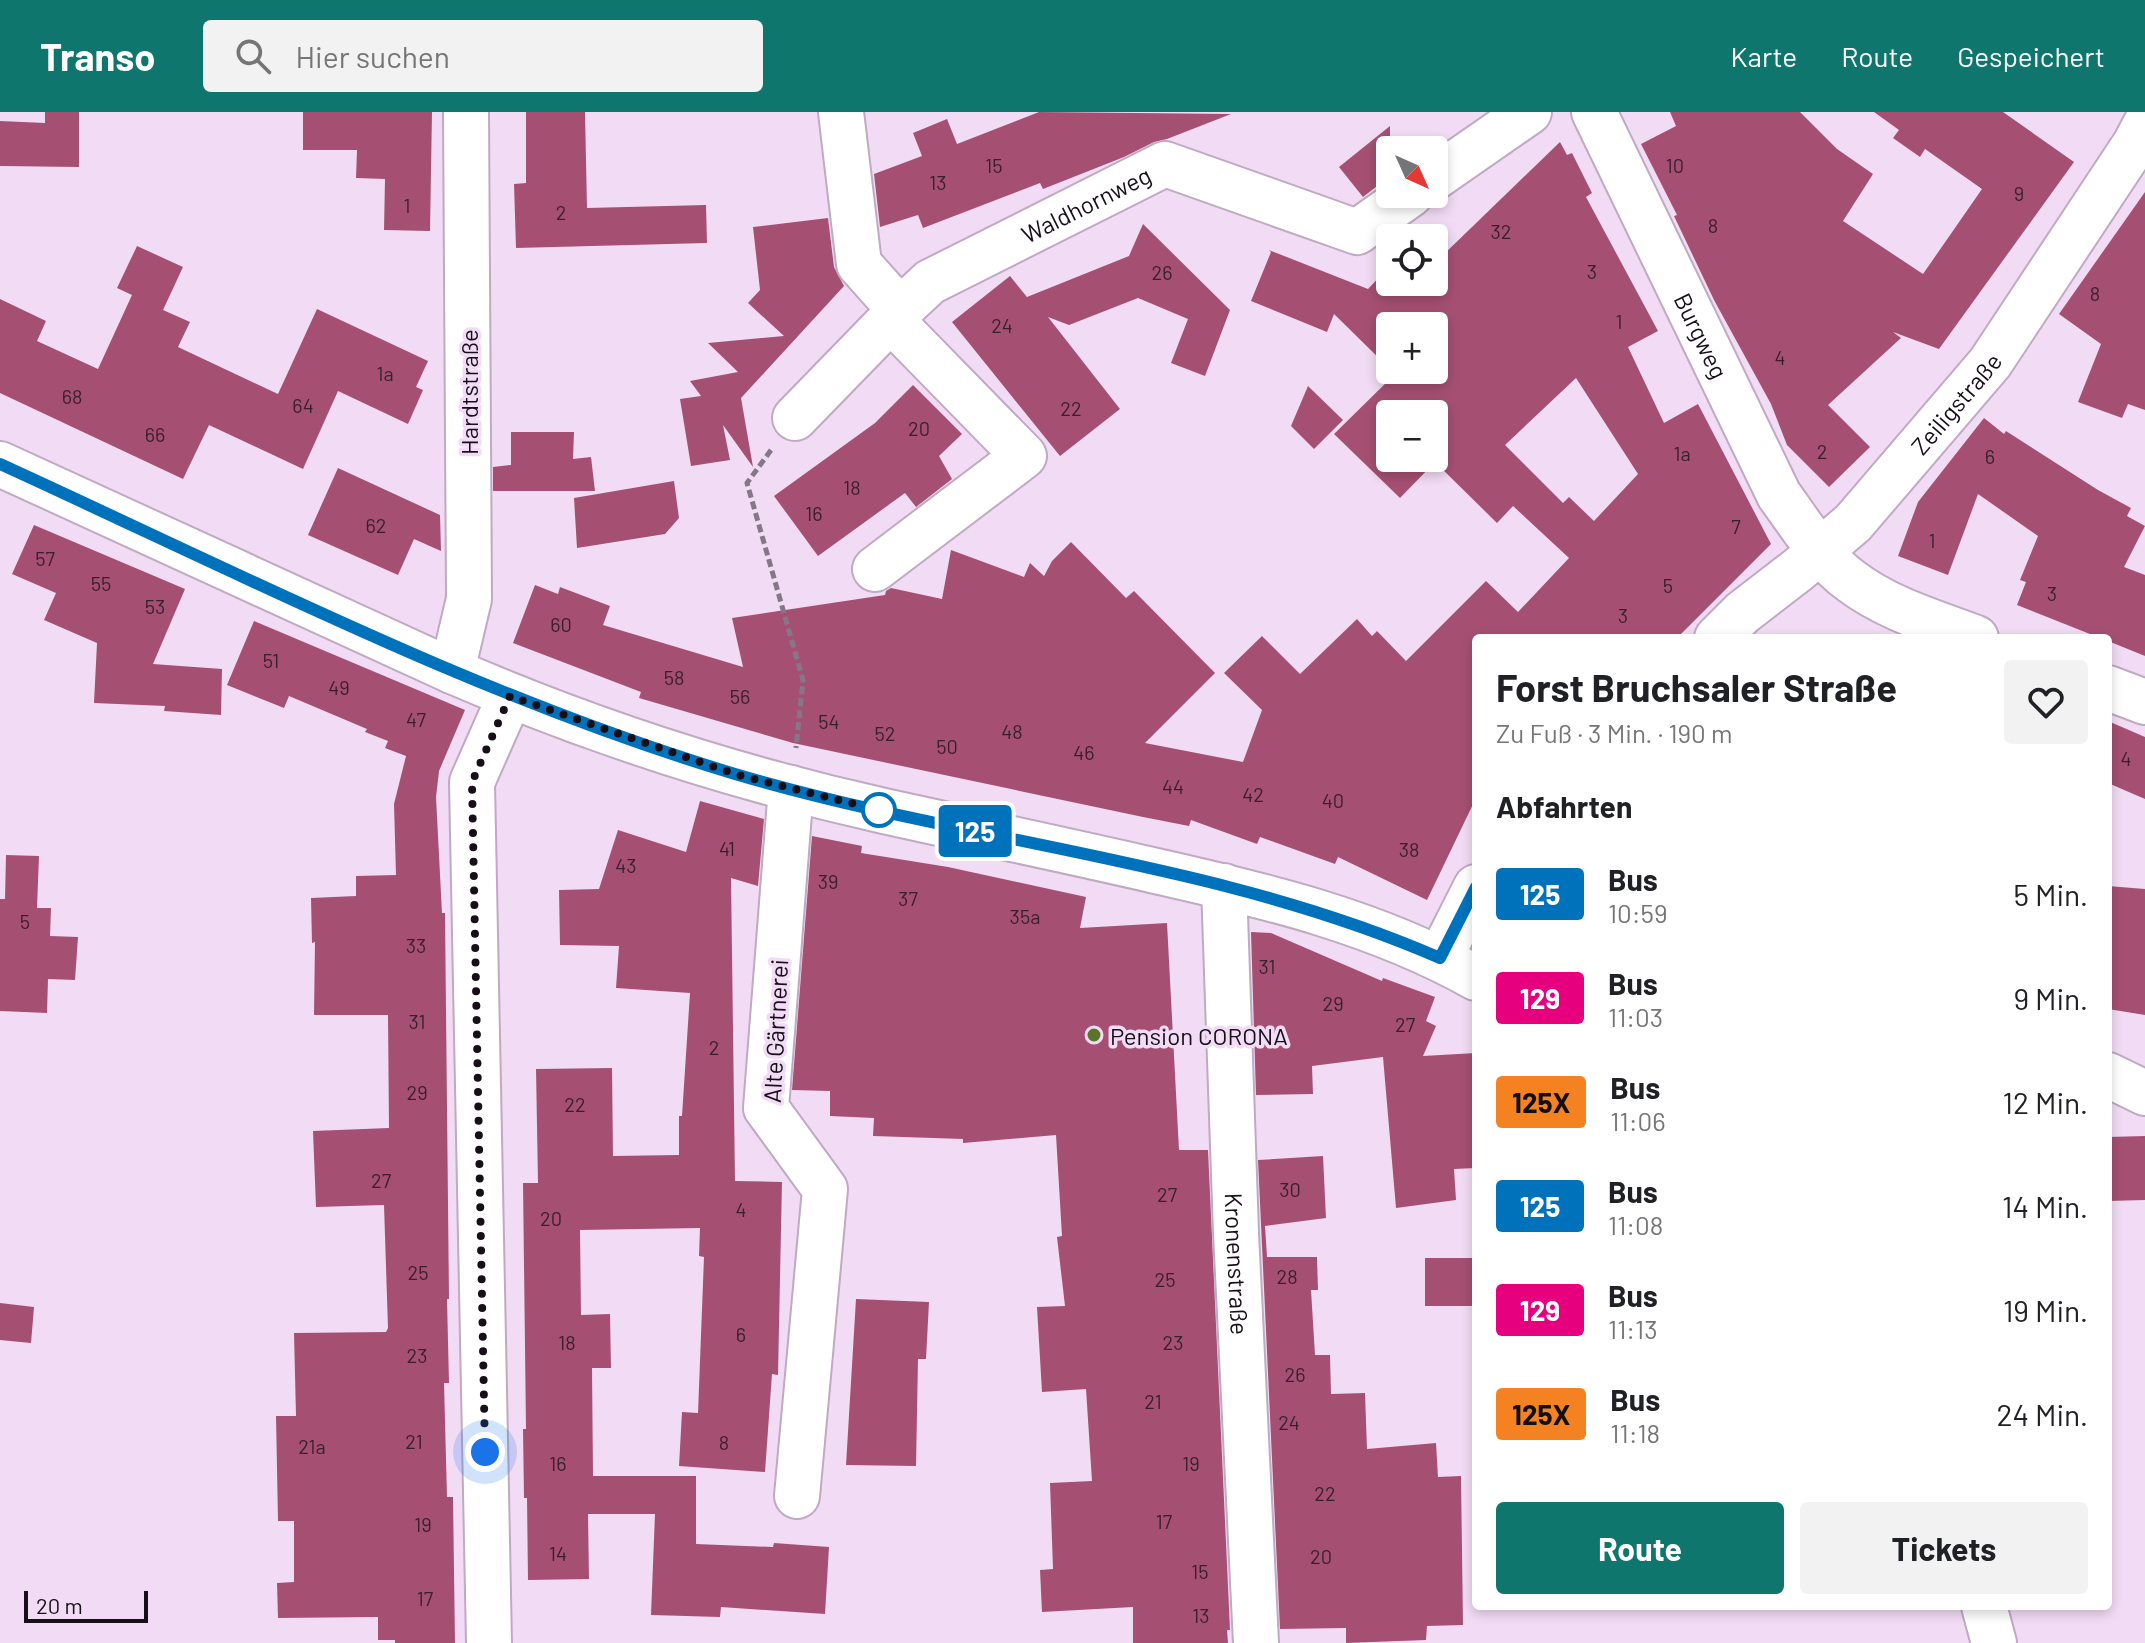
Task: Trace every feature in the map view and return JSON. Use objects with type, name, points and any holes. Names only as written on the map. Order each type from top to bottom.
[{"type":"street","name":"Hardtstraße","points":[[452,671],[469,599],[466,112]]},
{"type":"street","points":[[841,112],[859,264],[896,315],[1024,456],[875,569]]},
{"type":"street","points":[[1448,168],[1529,112]]},
{"type":"street","name":"Burgweg","points":[[1594,112],[1779,495],[1821,552],[1850,581],[1892,606],[1966,634]]},
{"type":"street","name":"Zeiligstraße","points":[[1721,634],[1742,613],[1853,523],[1990,363],[2145,125]]},
{"type":"street","name":"Waldhornweg","points":[[795,418],[930,282],[1165,164],[1357,232],[1391,208]]},
{"type":"street","points":[[0,464],[452,671],[510,696],[664,751],[791,788],[1224,886],[1316,910],[1374,930],[1458,968],[1472,905]]},
{"type":"street","points":[[2112,690],[2145,702]]},
{"type":"street","points":[[489,1643],[472,782],[510,696]]},
{"type":"street","name":"Alte Gärtnerei","points":[[791,788],[766,1108],[825,1189],[797,1496]]},
{"type":"street","name":"Kronenstraße","points":[[1224,886],[1236,1233],[1256,1643]]},
{"type":"street","points":[[2112,1077],[2145,1093]]},
{"type":"street","points":[[1985,1610],[1994,1643]]},
{"type":"path","points":[[791,788],[803,680],[747,483],[795,418]]},
{"type":"building","points":[[45,112],[79,112],[79,167],[0,166],[0,121],[45,123]]},
{"type":"building","points":[[303,112],[432,112],[430,231],[384,230],[385,179],[356,178],[357,150],[303,150]]},
{"type":"building","points":[[526,112],[585,112],[587,208],[706,205],[707,243],[516,248],[514,184],[526,183]]},
{"type":"building","points":[[1039,112],[1231,114],[1154,142],[1043,189],[1040,183],[923,228],[918,215],[880,227],[874,174],[922,156],[913,133],[947,119],[957,144]]},
{"type":"building","points":[[1670,112],[1800,112],[1837,149],[1873,174],[1843,221],[1923,274],[1982,189],[1925,149],[1920,157],[1893,138],[1899,130],[1874,112],[2003,112],[2074,162],[1939,349],[1893,332],[1901,338],[1828,405],[1870,447],[1829,487],[1787,445],[1771,404],[1714,300],[1674,216],[1677,215],[1641,144],[1676,126]]},
{"type":"building","points":[[1390,126],[1390,136],[1378,136]]},
{"type":"building","points":[[1376,137],[1376,187],[1363,197],[1339,167]]},
{"type":"building","points":[[1560,142],[1567,155],[1572,153],[1592,193],[1586,197],[1658,331],[1628,347],[1664,423],[1698,404],[1771,544],[1681,634],[1472,634],[1472,806],[1427,900],[1338,857],[1335,864],[1260,837],[1257,844],[1191,820],[1189,826],[793,743],[639,698],[641,692],[513,643],[535,585],[558,594],[560,587],[610,606],[603,625],[743,667],[732,618],[885,595],[891,588],[942,599],[951,550],[1024,577],[1030,563],[1044,576],[1052,561],[1071,542],[1126,598],[1134,591],[1215,673],[1145,743],[1243,762],[1262,710],[1224,673],[1262,636],[1300,674],[1357,619],[1372,636],[1377,631],[1406,661],[1486,581],[1518,612],[1569,558],[1513,506],[1497,523],[1445,472],[1448,472],[1448,400],[1376,400],[1376,472],[1425,472],[1400,498],[1334,434],[1385,384],[1448,384],[1448,312],[1376,312],[1376,355],[1334,314],[1327,332],[1251,301],[1271,252],[1269,250],[1368,289],[1376,281],[1376,296],[1448,296],[1448,250]],"holes":[[[1576,378],[1638,474],[1594,521],[1569,497],[1563,503],[1505,445]]]},
{"type":"building","points":[[2145,192],[2145,410],[2128,404],[2122,418],[2078,402],[2101,344],[2059,314]]},
{"type":"building","points":[[828,218],[834,267],[844,286],[741,398],[753,467],[723,425],[730,460],[691,466],[680,399],[701,396],[690,381],[738,372],[708,343],[784,336],[748,303],[760,290],[753,227]]},
{"type":"building","points":[[1143,224],[1230,310],[1205,376],[1171,363],[1188,319],[1138,298],[1069,325],[1048,317],[1120,409],[1060,456],[952,322],[1010,276],[1027,297],[1129,256]]},
{"type":"building","points":[[137,246],[183,267],[163,310],[190,322],[178,347],[278,394],[317,309],[428,361],[416,387],[423,390],[408,424],[338,391],[303,469],[209,425],[183,479],[0,393],[0,299],[46,321],[37,341],[98,369],[132,295],[117,288]]},
{"type":"building","points":[[913,385],[962,434],[939,456],[952,479],[916,507],[905,493],[818,556],[774,496],[875,423]]},
{"type":"building","points":[[1308,386],[1343,420],[1314,449],[1291,426]]},
{"type":"building","points":[[1984,418],[2004,434],[2006,431],[2131,508],[2127,516],[2145,526],[2124,567],[2145,575],[2145,656],[2112,643],[2112,634],[2090,634],[2017,605],[2026,582],[2020,580],[2038,536],[1978,494],[1948,575],[1898,556],[1918,502]]},
{"type":"building","points":[[511,432],[574,432],[573,459],[591,457],[595,491],[493,491],[493,467],[511,465]]},
{"type":"building","points":[[338,468],[440,515],[441,551],[414,539],[398,575],[308,535]]},
{"type":"building","points":[[674,481],[679,518],[665,534],[577,548],[574,498]]},
{"type":"building","points":[[34,525],[185,589],[153,664],[222,669],[221,715],[164,711],[165,706],[94,703],[97,643],[44,620],[56,593],[12,574]]},
{"type":"building","points":[[254,621],[465,710],[439,771],[436,797],[442,913],[445,913],[449,1383],[444,1383],[447,1497],[453,1497],[455,1643],[378,1640],[378,1617],[278,1618],[277,1583],[294,1582],[294,1521],[278,1521],[276,1416],[296,1416],[294,1333],[386,1332],[388,1328],[384,1205],[316,1207],[313,1131],[389,1128],[388,1015],[314,1015],[315,942],[312,943],[311,898],[356,896],[356,876],[396,875],[394,804],[406,756],[385,748],[388,741],[365,732],[367,729],[289,696],[284,708],[227,685]]},
{"type":"building","points":[[2112,723],[2145,737],[2145,799],[2112,785]]},
{"type":"building","points":[[700,801],[764,819],[758,886],[731,878],[735,1181],[782,1182],[778,1375],[772,1374],[765,1472],[679,1466],[682,1412],[698,1413],[704,1257],[699,1256],[700,1228],[580,1230],[581,1315],[610,1314],[611,1368],[592,1368],[593,1476],[696,1476],[696,1544],[773,1547],[774,1543],[829,1547],[825,1614],[721,1607],[720,1617],[651,1615],[655,1514],[588,1514],[589,1579],[528,1580],[523,1429],[526,1429],[523,1183],[538,1183],[536,1069],[612,1068],[613,1156],[679,1155],[679,1116],[682,1116],[690,993],[616,988],[619,946],[560,945],[559,890],[599,889],[618,830],[686,852]]},
{"type":"building","points":[[812,836],[862,846],[861,853],[948,867],[1086,897],[1080,928],[1167,923],[1179,1150],[1208,1150],[1230,1630],[1227,1630],[1228,1643],[1133,1643],[1133,1607],[1042,1612],[1040,1570],[1053,1569],[1050,1483],[1092,1481],[1086,1389],[1042,1392],[1037,1307],[1065,1306],[1057,1237],[1062,1236],[1056,1135],[963,1143],[963,1139],[873,1136],[874,1118],[830,1116],[830,1091],[792,1090]]},
{"type":"building","points":[[6,855],[39,856],[37,908],[51,908],[50,936],[78,937],[75,980],[48,979],[47,1013],[0,1011],[0,899],[5,899]]},
{"type":"building","points":[[2112,886],[2145,889],[2145,1015],[2112,1010]]},
{"type":"building","points":[[1251,932],[1271,933],[1382,981],[1383,978],[1435,997],[1426,1021],[1436,1026],[1423,1056],[1472,1053],[1472,1168],[1454,1169],[1456,1200],[1396,1208],[1383,1057],[1312,1066],[1313,1094],[1256,1095]]},
{"type":"building","points":[[2145,1136],[2145,1200],[2112,1201],[2112,1137]]},
{"type":"building","points":[[1323,1156],[1326,1218],[1265,1226],[1267,1257],[1317,1257],[1318,1290],[1311,1290],[1315,1355],[1330,1355],[1331,1394],[1365,1393],[1367,1449],[1436,1443],[1438,1477],[1461,1476],[1463,1625],[1427,1626],[1426,1640],[1346,1643],[1346,1628],[1280,1629],[1258,1160]]},
{"type":"building","points":[[1425,1258],[1472,1258],[1472,1306],[1425,1306]]},
{"type":"building","points":[[856,1299],[929,1302],[926,1359],[918,1359],[916,1466],[846,1465]]},
{"type":"building","points":[[0,1303],[34,1307],[31,1343],[0,1340]]},
{"type":"bus line","name":"125","points":[[0,464],[510,696],[738,775],[1316,910],[1440,958],[1472,892]]},
{"type":"place","name":"Pension CORONA","points":[[1094,1035]]},
{"type":"route","points":[[485,1452],[472,782],[510,696],[738,775],[879,810]]}]
